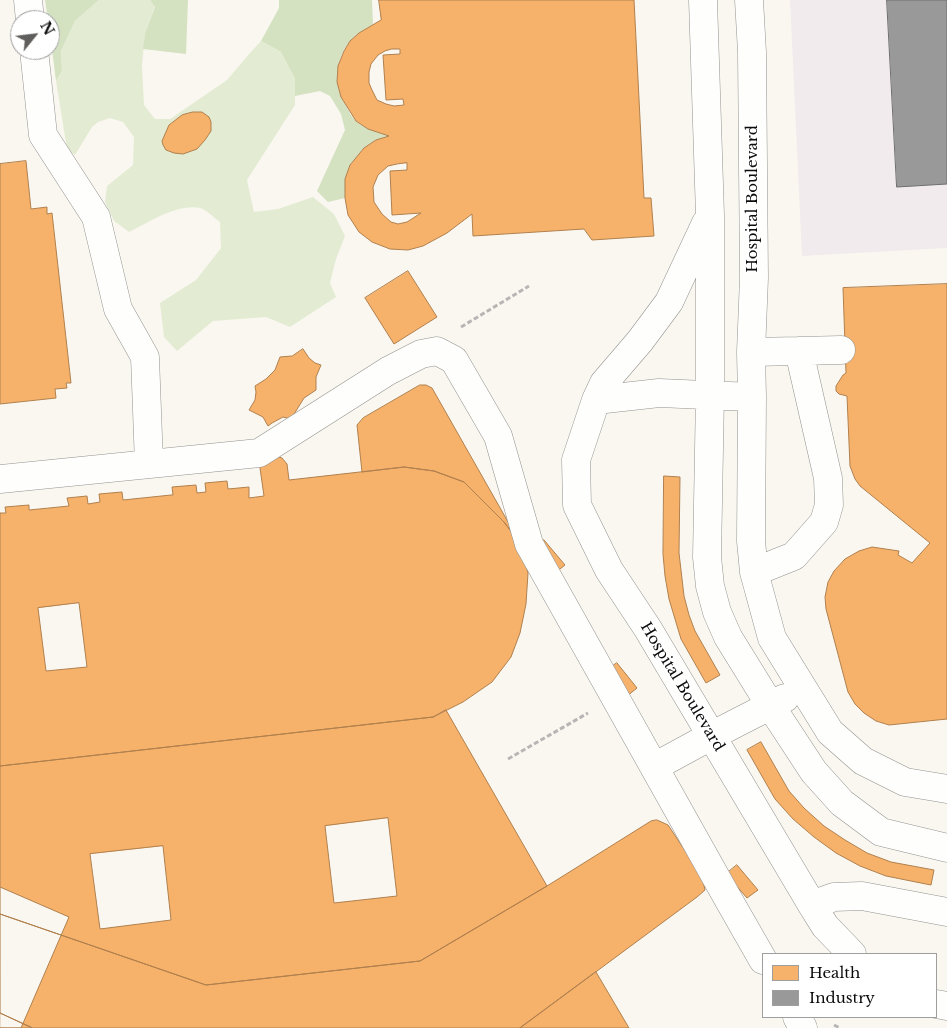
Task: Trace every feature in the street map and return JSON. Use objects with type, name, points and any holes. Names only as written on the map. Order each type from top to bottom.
[{"type":"street","name":"Hospital Boulevard","points":[[703,0],[710,215],[710,395],[707,557],[710,586],[717,612],[728,637],[770,705],[814,772],[842,803],[881,832],[947,848]]},
{"type":"street","name":"Hospital Boulevard","points":[[749,0],[752,52],[754,268],[751,352],[750,541],[754,572],[772,638],[830,732],[863,761],[905,782],[947,789]]},
{"type":"street","points":[[35,60],[43,135],[96,216],[118,309],[145,357],[149,464]]},
{"type":"street","name":"Hospital Boulevard","points":[[710,215],[669,302],[640,341],[604,383],[596,400],[576,460],[577,505],[609,570],[648,630],[812,905],[825,926],[851,953]]},
{"type":"street","points":[[754,572],[794,556],[824,522],[829,505],[828,478],[798,350]]},
{"type":"street","points":[[751,352],[841,350]]},
{"type":"street","points":[[0,479],[259,453],[388,371],[421,354],[437,351],[454,360],[498,436],[528,544],[762,958]]},
{"type":"street","points":[[596,400],[659,393],[752,397]]},
{"type":"street","points":[[654,767],[804,689]]},
{"type":"street","points":[[812,905],[834,897],[862,896],[947,912]]},
{"type":"path","points":[[437,351],[444,336],[529,286]]},
{"type":"path","points":[[508,759],[615,698]]},
{"type":"shaded area","points":[[790,0],[947,0],[947,248],[802,256]]},
{"type":"green space","points":[[45,0],[99,0],[75,21],[61,51],[62,71],[56,81],[53,60],[60,60],[60,10],[46,10]]},
{"type":"green space","points":[[99,0],[150,0],[155,6],[145,33],[142,65],[144,105],[155,119],[170,119],[227,80],[261,41],[281,52],[295,79],[295,105],[247,180],[254,212],[278,209],[313,197],[334,214],[345,236],[336,259],[330,283],[336,297],[290,327],[266,317],[213,321],[177,351],[164,337],[160,303],[196,280],[221,248],[220,222],[203,209],[191,207],[164,214],[129,232],[114,221],[105,202],[107,186],[133,165],[134,137],[123,122],[110,118],[98,122],[92,127],[75,155],[67,149],[56,81],[62,71],[61,51],[75,21]]},
{"type":"green space","points":[[150,0],[188,0],[186,54],[143,49],[145,33],[155,7]]},
{"type":"green space","points":[[279,0],[372,0],[373,24],[356,35],[346,46],[339,62],[338,87],[344,102],[355,120],[368,128],[389,136],[376,140],[364,148],[350,165],[345,179],[345,198],[328,202],[317,191],[345,130],[341,114],[330,96],[320,91],[295,96],[295,79],[281,52],[261,41],[279,8]]},
{"type":"building: Health","points":[[379,0],[634,0],[644,198],[651,198],[654,236],[592,240],[584,229],[473,236],[472,214],[447,233],[423,246],[408,250],[390,249],[372,242],[359,232],[348,215],[345,198],[345,179],[350,165],[364,148],[376,140],[389,136],[368,129],[356,121],[341,97],[337,82],[338,66],[350,41],[359,33],[381,20]],"holes":[[[392,49],[400,49],[400,54],[383,55],[386,100],[403,99],[404,105],[394,106],[377,100],[369,83],[371,64],[378,55]],[[407,163],[407,170],[390,171],[392,215],[421,213],[407,222],[398,224],[391,222],[382,214],[374,202],[373,187],[378,175],[388,166]]]},
{"type":"building: Health","points":[[202,112],[209,117],[211,131],[205,140],[197,149],[183,154],[166,150],[162,141],[169,125],[182,115]]},
{"type":"building: Health","points":[[26,161],[31,209],[47,207],[47,214],[52,213],[71,383],[66,383],[67,388],[55,389],[56,398],[0,404],[0,164]]},
{"type":"building: Health","points":[[408,271],[437,317],[394,344],[365,298]]},
{"type":"building: Health","points":[[947,284],[947,719],[889,725],[876,721],[864,713],[855,704],[848,692],[826,609],[825,597],[828,582],[834,571],[845,559],[859,551],[872,547],[899,551],[898,555],[912,563],[930,543],[860,486],[850,466],[847,396],[836,391],[836,386],[846,373],[843,288]]},
{"type":"building: Health","points":[[303,349],[309,358],[321,365],[316,377],[316,390],[304,398],[291,419],[283,417],[268,426],[263,417],[249,410],[255,400],[255,386],[275,370],[280,357],[292,356]]},
{"type":"building: Health","points":[[420,385],[432,388],[520,543],[504,522],[464,482],[434,471],[404,467],[362,472],[357,425],[363,418]]},
{"type":"building: Health","points":[[276,456],[282,458],[287,464],[289,480],[404,467],[434,471],[464,482],[504,522],[520,543],[528,573],[526,604],[520,633],[511,657],[492,682],[463,702],[433,717],[0,766],[0,513],[6,513],[5,507],[29,505],[29,510],[69,506],[67,498],[87,496],[88,504],[100,502],[99,494],[122,492],[123,500],[173,495],[172,487],[196,485],[197,493],[206,492],[205,483],[227,481],[228,489],[249,487],[249,498],[264,496],[260,468],[262,463]],"holes":[[[79,603],[87,667],[46,671],[38,608]]]},
{"type":"building: Health","points":[[664,476],[680,477],[679,553],[684,596],[695,631],[720,675],[706,683],[681,639],[669,599],[663,554]]},
{"type":"building: Health","points":[[544,540],[565,565],[554,574],[534,549]]},
{"type":"building: Health","points":[[617,663],[637,688],[627,696],[606,671]]},
{"type":"building: Health","points":[[446,710],[547,886],[420,961],[206,985],[0,914],[0,766],[433,717]],"holes":[[[388,818],[397,896],[334,903],[325,826]],[[163,846],[171,920],[100,929],[90,854]]]},
{"type":"building: Health","points":[[761,742],[789,791],[824,826],[867,853],[891,862],[934,870],[931,885],[886,876],[860,866],[836,853],[814,837],[793,819],[775,799],[747,750]]},
{"type":"building: Health","points":[[657,820],[668,825],[702,876],[705,890],[520,1028],[33,1028],[0,1013],[0,914],[206,985],[420,961],[547,886],[651,821]]},
{"type":"building: Health","points":[[737,865],[758,890],[747,898],[726,874]]},
{"type":"building: Health","points":[[0,887],[69,917],[21,1028],[0,1028]]},
{"type":"building: Health","points":[[596,972],[629,1028],[520,1028]]},
{"type":"building: Health","points":[[0,1013],[32,1028],[0,1028]]},
{"type":"building: Industry","points":[[887,0],[947,0],[947,184],[897,187]]}]
